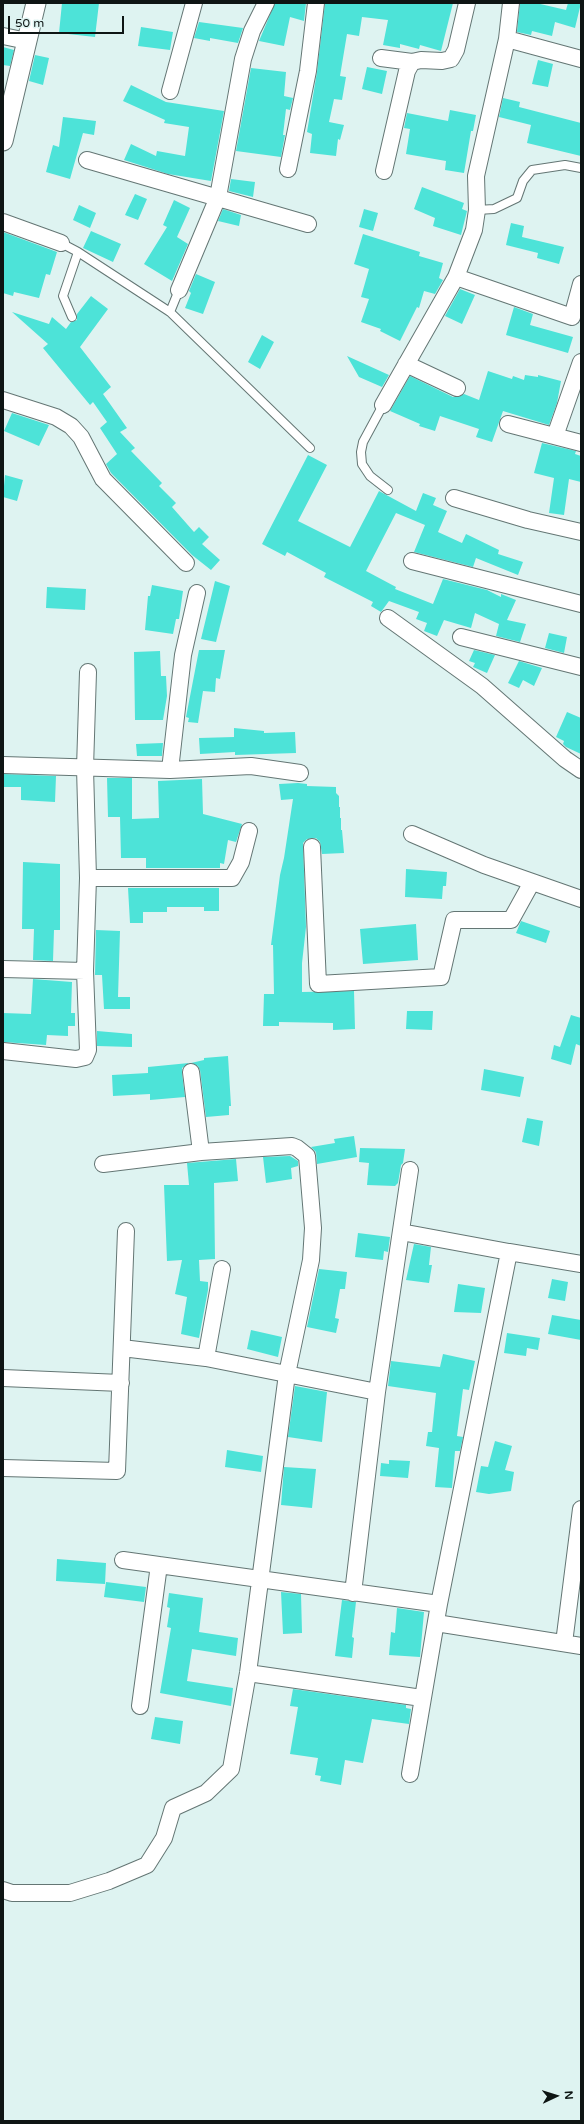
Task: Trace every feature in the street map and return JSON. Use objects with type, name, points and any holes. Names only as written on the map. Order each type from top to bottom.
[{"type":"street","points":[[4,135],[36,3]]},
{"type":"street","points":[[170,91],[194,3]]},
{"type":"street","points":[[180,290],[218,197],[243,59],[252,31],[266,3]]},
{"type":"street","points":[[288,169],[308,71],[316,3]]},
{"type":"street","points":[[381,58],[412,62],[421,60],[442,61],[452,59],[456,50],[468,3]]},
{"type":"street","points":[[383,405],[456,277],[474,230],[477,210],[476,176],[507,39],[511,3]]},
{"type":"street","points":[[3,36],[27,41]]},
{"type":"street","points":[[507,39],[581,59]]},
{"type":"street","points":[[384,171],[407,71],[412,62]]},
{"type":"street","points":[[87,160],[308,224]]},
{"type":"street","points":[[3,222],[61,244]]},
{"type":"street","points":[[456,277],[576,318],[581,284]]},
{"type":"street","points":[[555,436],[581,362]]},
{"type":"street","points":[[406,364],[457,388]]},
{"type":"street","points":[[3,400],[56,417],[71,426],[81,437],[104,479],[186,563]]},
{"type":"street","points":[[508,424],[581,443]]},
{"type":"street","points":[[454,498],[528,520],[581,532]]},
{"type":"street","points":[[412,561],[581,604]]},
{"type":"street","points":[[170,770],[183,655],[197,593]]},
{"type":"street","points":[[388,618],[482,686],[565,758],[581,770]]},
{"type":"street","points":[[461,637],[581,668]]},
{"type":"street","points":[[3,1051],[76,1059],[85,1057],[88,1050],[85,971],[88,878],[85,768],[88,672]]},
{"type":"street","points":[[3,765],[170,770],[251,766],[300,772]]},
{"type":"street","points":[[88,878],[232,878],[241,862],[249,831]]},
{"type":"street","points":[[412,834],[484,865],[581,899]]},
{"type":"street","points":[[312,847],[318,984],[441,977],[454,920],[511,920],[532,882]]},
{"type":"street","points":[[3,969],[85,971]]},
{"type":"street","points":[[191,1072],[201,1152]]},
{"type":"street","points":[[3,1890],[12,1892],[70,1893],[109,1881],[147,1865],[164,1838],[173,1808],[206,1793],[231,1769],[248,1673],[287,1374],[311,1260],[313,1228],[307,1156],[303,1151],[292,1146],[201,1152],[103,1164]]},
{"type":"street","points":[[353,1593],[377,1392],[410,1170]]},
{"type":"street","points":[[3,1468],[117,1471],[126,1231]]},
{"type":"street","points":[[401,1232],[581,1264]]},
{"type":"street","points":[[410,1774],[439,1604],[509,1252]]},
{"type":"street","points":[[206,1358],[222,1269]]},
{"type":"street","points":[[122,1348],[206,1358],[377,1392]]},
{"type":"street","points":[[3,1378],[121,1383]]},
{"type":"street","points":[[564,1643],[581,1509]]},
{"type":"street","points":[[123,1560],[439,1604]]},
{"type":"street","points":[[140,1706],[159,1565]]},
{"type":"street","points":[[436,1623],[581,1646]]},
{"type":"street","points":[[248,1673],[422,1698]]},
{"type":"lane","points":[[477,210],[494,209],[517,198],[523,181],[532,170],[564,165],[581,168]]},
{"type":"lane","points":[[61,244],[78,252],[170,312],[310,448]]},
{"type":"lane","points":[[72,317],[63,296],[78,252]]},
{"type":"lane","points":[[170,312],[180,290]]},
{"type":"lane","points":[[383,405],[363,442],[361,452],[362,464],[370,476],[388,490]]},
{"type":"building","points":[[62,3],[99,3],[95,37],[59,33]]},
{"type":"building","points":[[275,3],[306,3],[304,21],[290,17],[284,46],[259,41]]},
{"type":"building","points":[[325,3],[453,3],[441,51],[420,45],[419,49],[400,44],[400,48],[383,45],[388,20],[362,17],[359,36],[347,34],[340,76],[346,77],[342,100],[334,99],[329,122],[344,125],[340,140],[338,139],[336,156],[310,153],[312,134],[307,132],[317,72]]},
{"type":"building","points":[[520,3],[536,3],[566,10],[568,3],[581,3],[575,28],[555,22],[552,36],[532,31],[531,35],[517,32]]},
{"type":"building","points":[[199,22],[243,28],[238,43],[210,38],[210,41],[194,38]]},
{"type":"building","points":[[141,27],[173,32],[170,50],[138,46]]},
{"type":"building","points":[[3,47],[14,50],[10,66],[3,65]]},
{"type":"building","points":[[35,55],[49,58],[43,85],[29,81]]},
{"type":"building","points":[[538,60],[553,64],[548,87],[532,84]]},
{"type":"building","points":[[367,67],[387,71],[382,94],[362,89]]},
{"type":"building","points":[[251,68],[286,72],[284,96],[293,98],[290,110],[286,109],[283,135],[285,135],[281,157],[236,151]]},
{"type":"building","points":[[131,85],[166,102],[224,111],[211,181],[168,174],[124,160],[131,144],[156,156],[157,151],[185,156],[189,127],[164,123],[165,120],[123,101]]},
{"type":"building","points":[[503,98],[520,102],[519,107],[581,123],[581,156],[527,143],[531,125],[499,117]]},
{"type":"building","points":[[450,110],[476,115],[473,131],[471,131],[464,173],[445,170],[446,161],[406,154],[410,129],[404,128],[407,113],[448,121]]},
{"type":"building","points":[[63,117],[96,121],[94,135],[83,133],[70,179],[46,172],[53,145],[59,147]]},
{"type":"building","points":[[231,179],[255,182],[253,197],[229,191]]},
{"type":"building","points":[[422,187],[464,203],[462,209],[467,211],[461,235],[433,226],[435,218],[414,209]]},
{"type":"building","points":[[135,194],[147,199],[138,220],[125,215]]},
{"type":"building","points":[[174,200],[190,208],[177,237],[188,244],[172,281],[144,264],[167,227],[163,225]]},
{"type":"building","points":[[79,205],[96,213],[90,228],[73,220]]},
{"type":"building","points":[[223,209],[241,215],[239,226],[218,221]]},
{"type":"building","points":[[364,209],[378,213],[373,231],[359,227]]},
{"type":"building","points":[[511,223],[524,226],[522,237],[564,247],[559,264],[537,258],[538,253],[506,245]]},
{"type":"building","points":[[91,231],[121,244],[113,262],[83,248]]},
{"type":"building","points":[[3,232],[57,252],[50,275],[46,274],[39,298],[14,292],[13,296],[3,293]]},
{"type":"building","points":[[363,234],[420,252],[419,256],[443,263],[439,278],[443,280],[435,294],[424,291],[419,308],[417,307],[400,341],[380,331],[381,329],[361,322],[369,299],[361,297],[369,269],[354,264]]},
{"type":"building","points":[[196,274],[215,282],[203,314],[185,308],[191,293],[189,291]]},
{"type":"building","points":[[460,289],[475,295],[462,324],[445,316]]},
{"type":"building","points":[[91,296],[108,309],[80,347],[111,387],[103,394],[127,428],[120,432],[135,448],[131,451],[162,483],[159,486],[176,503],[172,507],[194,532],[199,527],[209,537],[202,544],[220,560],[211,570],[192,555],[111,473],[106,464],[117,454],[100,428],[107,422],[93,402],[90,405],[43,348],[48,344],[12,312],[49,324],[52,317],[66,329],[71,322],[77,320],[77,314]]},
{"type":"building","points":[[514,307],[533,314],[530,325],[573,337],[568,353],[506,335]]},
{"type":"building","points":[[262,335],[274,342],[260,369],[248,362]]},
{"type":"building","points":[[347,356],[389,375],[382,387],[359,377]]},
{"type":"building","points":[[488,371],[512,379],[513,376],[524,380],[525,375],[538,377],[538,375],[561,381],[557,403],[549,425],[503,411],[492,442],[476,437],[479,429],[440,416],[435,431],[419,426],[420,424],[390,411],[410,376],[453,397],[458,397],[464,394],[479,400]]},
{"type":"building","points":[[12,413],[49,425],[39,446],[4,431]]},
{"type":"building","points":[[542,443],[576,451],[575,454],[581,456],[581,482],[569,479],[564,515],[549,513],[554,478],[534,473]]},
{"type":"building","points":[[308,455],[327,465],[298,521],[350,547],[379,491],[416,511],[423,493],[436,498],[433,505],[447,511],[438,532],[462,543],[466,534],[499,550],[498,554],[523,562],[518,575],[476,558],[473,567],[414,552],[425,525],[396,513],[366,571],[396,587],[395,589],[433,604],[443,579],[487,590],[501,597],[501,594],[516,600],[507,620],[526,624],[520,642],[496,636],[499,624],[475,613],[471,628],[444,620],[437,636],[424,631],[427,623],[416,619],[419,612],[389,601],[381,612],[371,606],[373,602],[324,577],[326,573],[287,552],[285,556],[262,544]]},
{"type":"building","points":[[5,475],[23,480],[17,501],[3,497]]},
{"type":"building","points":[[215,581],[230,586],[216,642],[201,639]]},
{"type":"building","points":[[152,585],[183,591],[179,619],[176,619],[173,634],[145,630],[148,596],[150,596]]},
{"type":"building","points":[[47,587],[86,589],[85,610],[46,608]]},
{"type":"building","points":[[549,633],[567,637],[564,653],[545,648]]},
{"type":"building","points":[[199,650],[225,650],[220,679],[216,678],[215,692],[203,691],[198,723],[188,722],[189,718],[186,717]]},
{"type":"building","points":[[474,650],[495,655],[487,673],[473,667],[475,663],[469,661]]},
{"type":"building","points":[[160,651],[161,676],[166,676],[167,696],[163,720],[135,720],[134,652]]},
{"type":"building","points":[[519,661],[542,668],[534,686],[523,680],[519,688],[508,683]]},
{"type":"building","points":[[567,712],[581,718],[581,754],[566,747],[563,744],[564,741],[556,737]]},
{"type":"building","points":[[234,728],[264,731],[264,733],[295,732],[296,753],[235,755],[235,752],[200,754],[199,738],[234,737]]},
{"type":"building","points":[[163,743],[162,756],[137,756],[136,744]]},
{"type":"building","points":[[3,774],[56,776],[55,802],[21,800],[21,787],[3,787]]},
{"type":"building","points":[[107,778],[132,778],[132,819],[159,818],[158,781],[202,779],[203,814],[242,824],[236,842],[228,840],[224,864],[220,863],[220,868],[146,868],[146,858],[121,858],[120,817],[108,817]]},
{"type":"building","points":[[279,784],[307,784],[307,786],[336,787],[336,793],[339,796],[344,853],[322,854],[320,842],[316,838],[307,839],[303,843],[306,927],[302,963],[302,992],[354,991],[355,1029],[333,1030],[333,1023],[279,1022],[279,1026],[263,1026],[264,994],[274,994],[273,945],[271,945],[280,875],[293,799],[281,800]]},
{"type":"building","points":[[23,862],[60,864],[60,930],[54,930],[53,961],[33,960],[34,929],[22,929]]},
{"type":"building","points":[[406,869],[447,872],[446,886],[443,886],[442,899],[405,897]]},
{"type":"building","points":[[128,888],[219,888],[219,911],[204,911],[204,907],[167,907],[167,912],[143,912],[143,923],[130,923]]},
{"type":"building","points":[[521,921],[550,931],[546,943],[516,933]]},
{"type":"building","points":[[416,924],[418,960],[363,964],[360,929]]},
{"type":"building","points":[[96,930],[120,931],[118,997],[130,997],[130,1009],[104,1009],[102,975],[95,975]]},
{"type":"building","points":[[33,979],[72,982],[71,1013],[75,1013],[75,1026],[68,1026],[68,1036],[47,1035],[46,1045],[3,1042],[3,1013],[31,1014]]},
{"type":"building","points":[[407,1011],[433,1011],[432,1030],[406,1029]]},
{"type":"building","points":[[571,1015],[581,1018],[581,1046],[576,1044],[571,1065],[551,1059],[554,1045],[560,1047]]},
{"type":"building","points":[[97,1031],[132,1034],[132,1047],[97,1046]]},
{"type":"building","points":[[228,1056],[231,1106],[229,1106],[229,1115],[206,1117],[200,1070],[198,1066],[191,1063],[204,1060],[204,1058]]},
{"type":"building","points":[[189,1063],[182,1068],[185,1097],[150,1100],[150,1094],[113,1096],[112,1075],[148,1073],[148,1067]]},
{"type":"building","points":[[484,1069],[524,1077],[520,1097],[481,1090]]},
{"type":"building","points":[[527,1118],[543,1121],[539,1146],[522,1142]]},
{"type":"building","points":[[354,1136],[357,1157],[317,1164],[316,1152],[311,1147],[335,1143],[334,1139]]},
{"type":"building","points":[[360,1148],[405,1149],[398,1183],[395,1186],[367,1185],[369,1163],[359,1162]]},
{"type":"building","points":[[290,1156],[298,1161],[298,1166],[291,1168],[292,1179],[266,1183],[263,1157]]},
{"type":"building","points":[[236,1159],[238,1181],[214,1183],[215,1259],[199,1260],[200,1281],[208,1282],[208,1290],[199,1338],[181,1334],[187,1297],[175,1294],[182,1260],[167,1261],[164,1185],[189,1185],[187,1163]]},
{"type":"building","points":[[358,1233],[390,1237],[388,1252],[384,1251],[383,1260],[355,1257]]},
{"type":"building","points":[[414,1244],[431,1247],[429,1265],[432,1265],[429,1283],[406,1280]]},
{"type":"building","points":[[319,1269],[347,1272],[345,1289],[340,1289],[335,1318],[339,1319],[336,1333],[307,1327]]},
{"type":"building","points":[[552,1279],[568,1282],[565,1301],[548,1298]]},
{"type":"building","points":[[458,1284],[485,1288],[481,1313],[454,1312]]},
{"type":"building","points":[[552,1315],[581,1320],[581,1340],[548,1334]]},
{"type":"building","points":[[251,1330],[282,1337],[278,1357],[247,1349]]},
{"type":"building","points":[[507,1333],[540,1338],[538,1350],[527,1348],[526,1356],[504,1353]]},
{"type":"building","points":[[443,1354],[475,1361],[469,1390],[463,1389],[457,1436],[463,1437],[460,1451],[455,1451],[452,1488],[435,1487],[439,1448],[426,1446],[428,1432],[432,1432],[436,1393],[388,1386],[391,1361],[440,1367]]},
{"type":"building","points":[[295,1386],[327,1392],[322,1442],[288,1437]]},
{"type":"building","points":[[495,1441],[512,1446],[505,1470],[514,1472],[511,1491],[489,1494],[476,1492],[481,1466],[488,1467]]},
{"type":"building","points":[[227,1450],[263,1456],[261,1472],[225,1467]]},
{"type":"building","points":[[389,1460],[410,1461],[408,1478],[380,1476],[381,1463],[389,1464]]},
{"type":"building","points":[[284,1467],[316,1469],[312,1508],[281,1505]]},
{"type":"building","points":[[57,1559],[106,1563],[105,1584],[56,1581]]},
{"type":"building","points":[[106,1582],[146,1587],[144,1602],[104,1597]]},
{"type":"building","points":[[281,1592],[301,1594],[302,1633],[283,1634]]},
{"type":"building","points":[[169,1593],[203,1598],[199,1632],[238,1638],[236,1656],[192,1649],[187,1681],[233,1688],[231,1706],[160,1693],[171,1628],[167,1627],[170,1608],[167,1607]]},
{"type":"building","points":[[342,1600],[356,1602],[352,1637],[354,1638],[352,1658],[335,1656]]},
{"type":"building","points":[[397,1608],[424,1612],[420,1657],[389,1655],[391,1632],[395,1633]]},
{"type":"building","points":[[293,1689],[406,1705],[406,1708],[411,1709],[409,1724],[372,1719],[363,1763],[345,1760],[341,1785],[320,1781],[321,1776],[315,1775],[318,1758],[290,1754],[298,1707],[290,1706]]},
{"type":"building","points":[[155,1717],[183,1721],[180,1744],[151,1739]]}]
